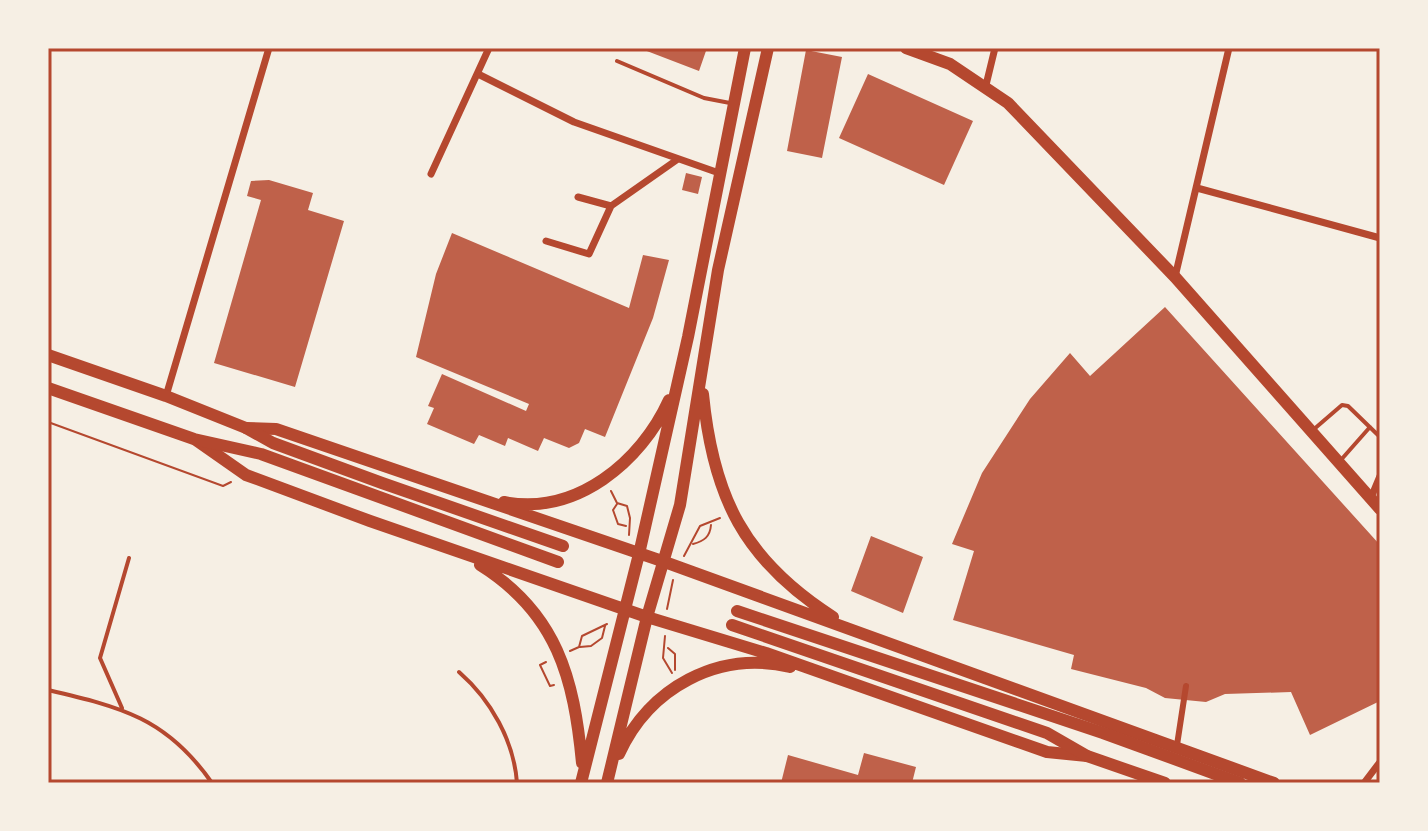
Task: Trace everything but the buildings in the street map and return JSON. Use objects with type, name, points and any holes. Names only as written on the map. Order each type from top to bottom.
[{"type":"main road","points":[[582,779],[618,612],[639,554],[745,48]]},
{"type":"main road","points":[[607,781],[647,617],[680,505],[718,270],[768,48]]},
{"type":"main road","points":[[906,48],[950,64],[986,85],[1008,103],[1175,277],[1375,504]]},
{"type":"main road","points":[[48,355],[166,396],[313,458],[563,546]]},
{"type":"main road","points":[[702,374],[713,464],[733,518],[771,566],[794,587],[853,629]]},
{"type":"main road","points":[[467,495],[513,504],[544,503],[568,497],[611,476],[638,451],[651,433],[678,378]]},
{"type":"main road","points":[[48,388],[194,439],[261,454],[558,562]]},
{"type":"main road","points":[[246,428],[276,429],[662,561],[1177,745],[1274,783]]},
{"type":"main road","points":[[194,439],[246,475],[618,612],[647,617],[836,678],[1047,752],[1087,756]]},
{"type":"main road","points":[[461,552],[501,578],[527,602],[551,636],[571,681],[582,779]]},
{"type":"main road","points":[[737,611],[1103,733],[1240,783]]},
{"type":"main road","points":[[732,625],[1047,733],[1087,756],[1161,782]]},
{"type":"main road","points":[[607,781],[626,738],[648,707],[679,683],[714,669],[744,664],[780,665],[836,678]]},
{"type":"street","points":[[166,396],[269,48]]},
{"type":"street","points":[[431,174],[489,48]]},
{"type":"street","points":[[986,85],[995,48]]},
{"type":"street","points":[[1175,277],[1229,48]]},
{"type":"street","points":[[478,74],[574,122],[719,173]]},
{"type":"street","points":[[546,241],[586,255],[592,252],[611,206],[678,159]]},
{"type":"street","points":[[1197,188],[1380,238]]},
{"type":"street","points":[[578,197],[611,206]]},
{"type":"street","points":[[1375,504],[1380,479]]},
{"type":"street","points":[[1177,745],[1186,686]]},
{"type":"street","points":[[1364,783],[1380,762]]},
{"type":"lane","points":[[617,61],[704,98],[732,104]]},
{"type":"lane","points":[[1312,431],[1342,405],[1348,406],[1380,437]]},
{"type":"lane","points":[[1339,463],[1370,427]]},
{"type":"lane","points":[[122,708],[100,658],[129,558]]},
{"type":"lane","points":[[459,672],[482,696],[508,740],[515,760],[517,783]]},
{"type":"lane","points":[[48,690],[122,708],[161,728],[192,756],[212,783]]},
{"type":"path","points":[[48,422],[223,486],[246,475]]},
{"type":"path","points":[[606,483],[617,503],[627,506],[629,537]]},
{"type":"path","points":[[617,503],[613,510],[618,524],[627,527]]},
{"type":"path","points":[[683,558],[692,545],[692,535],[700,526],[722,517]]},
{"type":"path","points":[[692,545],[703,542],[710,533],[711,523]]},
{"type":"path","points":[[666,614],[674,578]]},
{"type":"path","points":[[579,647],[582,636],[605,626],[618,612]]},
{"type":"path","points":[[566,653],[591,646],[602,638],[605,626]]},
{"type":"path","points":[[665,631],[667,647],[663,658],[665,667],[674,675],[675,654],[667,647]]},
{"type":"path","points":[[553,659],[540,665],[550,686],[571,681]]}]
